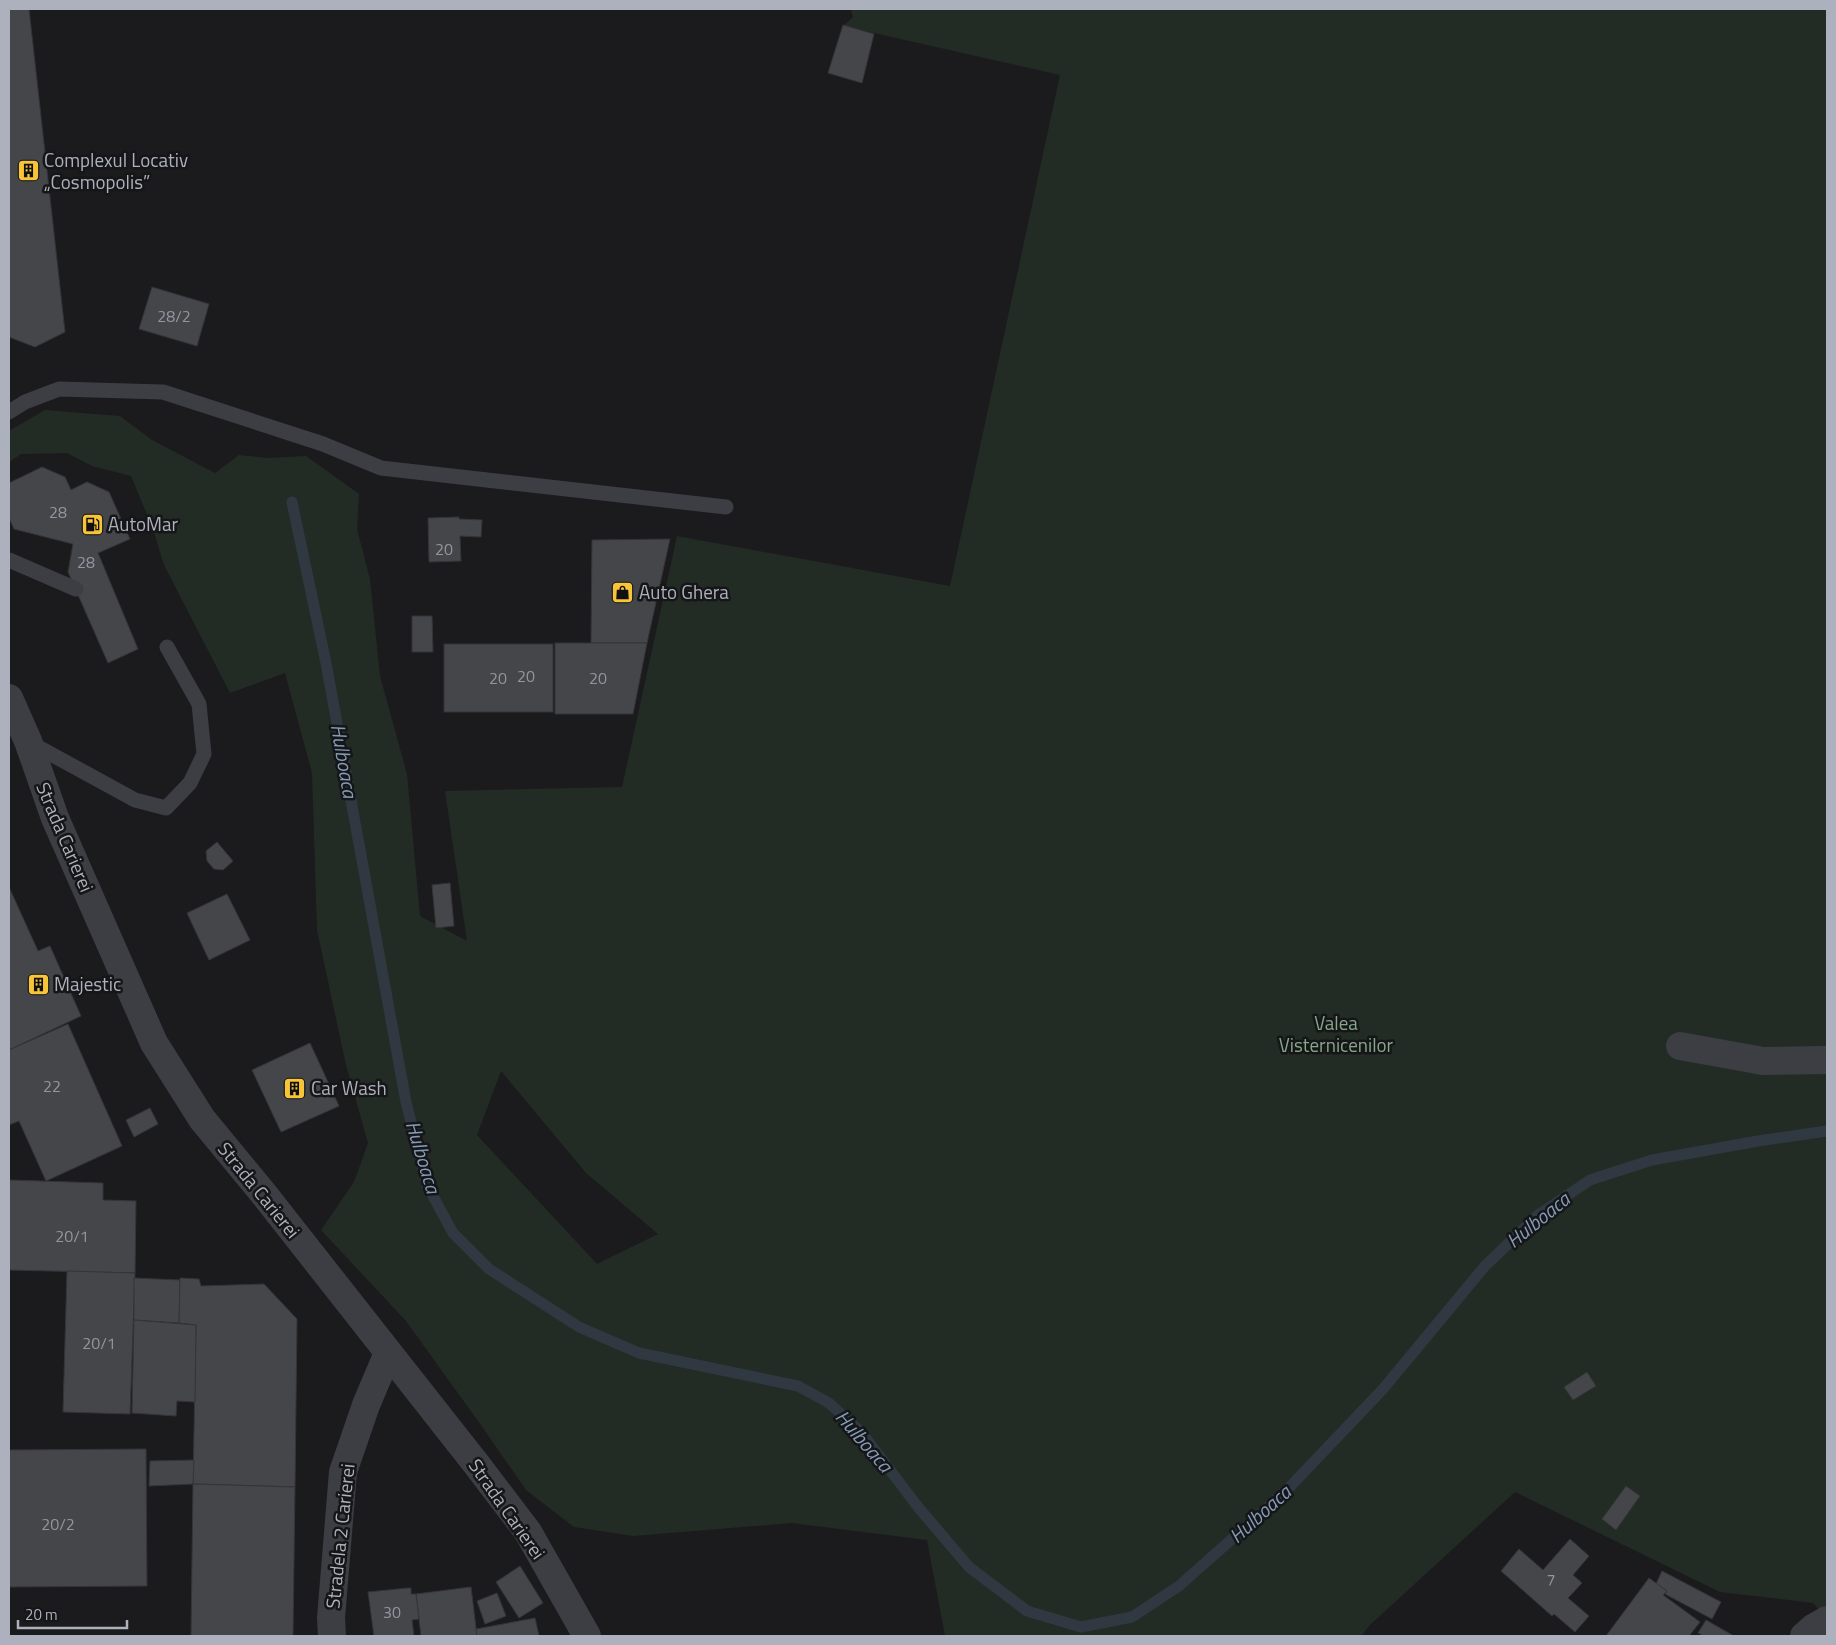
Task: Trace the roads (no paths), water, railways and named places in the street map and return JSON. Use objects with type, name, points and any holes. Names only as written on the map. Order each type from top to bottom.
[{"type":"street","name":"Strada Carierei","points":[[9,698],[28,741],[55,818],[154,1043],[202,1119],[528,1532],[587,1636]]},
{"type":"street","points":[[1680,1046],[1762,1061],[1827,1060]]},
{"type":"street","name":"Stradela 2 Carierei","points":[[332,1636],[331,1618],[343,1472],[366,1405],[388,1353]]},
{"type":"street","points":[[1804,1636],[1827,1620]]},
{"type":"lane","points":[[9,412],[25,402],[59,389],[163,392],[323,444],[381,468],[726,507]]},
{"type":"lane","points":[[9,560],[76,589]]},
{"type":"lane","points":[[28,741],[135,800],[166,808],[190,784],[204,754],[199,704],[167,647]]},
{"type":"waterway","name":"Hulboaca","points":[[292,502],[326,663],[406,1102],[427,1185],[453,1233],[489,1269],[579,1327],[639,1353],[798,1386],[829,1403],[861,1432],[918,1507],[969,1567],[1027,1611],[1081,1627],[1132,1617],[1179,1586],[1286,1491],[1383,1389],[1485,1266],[1538,1215],[1590,1180],[1652,1160],[1827,1131]]},
{"type":"place","name":"Complexul Locativ „Cosmopolis”","points":[[28,171]]},
{"type":"place","name":"AutoMar","points":[[92,524]]},
{"type":"place","name":"Auto Ghera","points":[[623,592]]},
{"type":"place","name":"Majestic","points":[[38,984]]},
{"type":"place","name":"Car Wash","points":[[295,1088]]},
{"type":"park label","name":"Valea Visternicenilor","points":[[1336,1034]]}]
